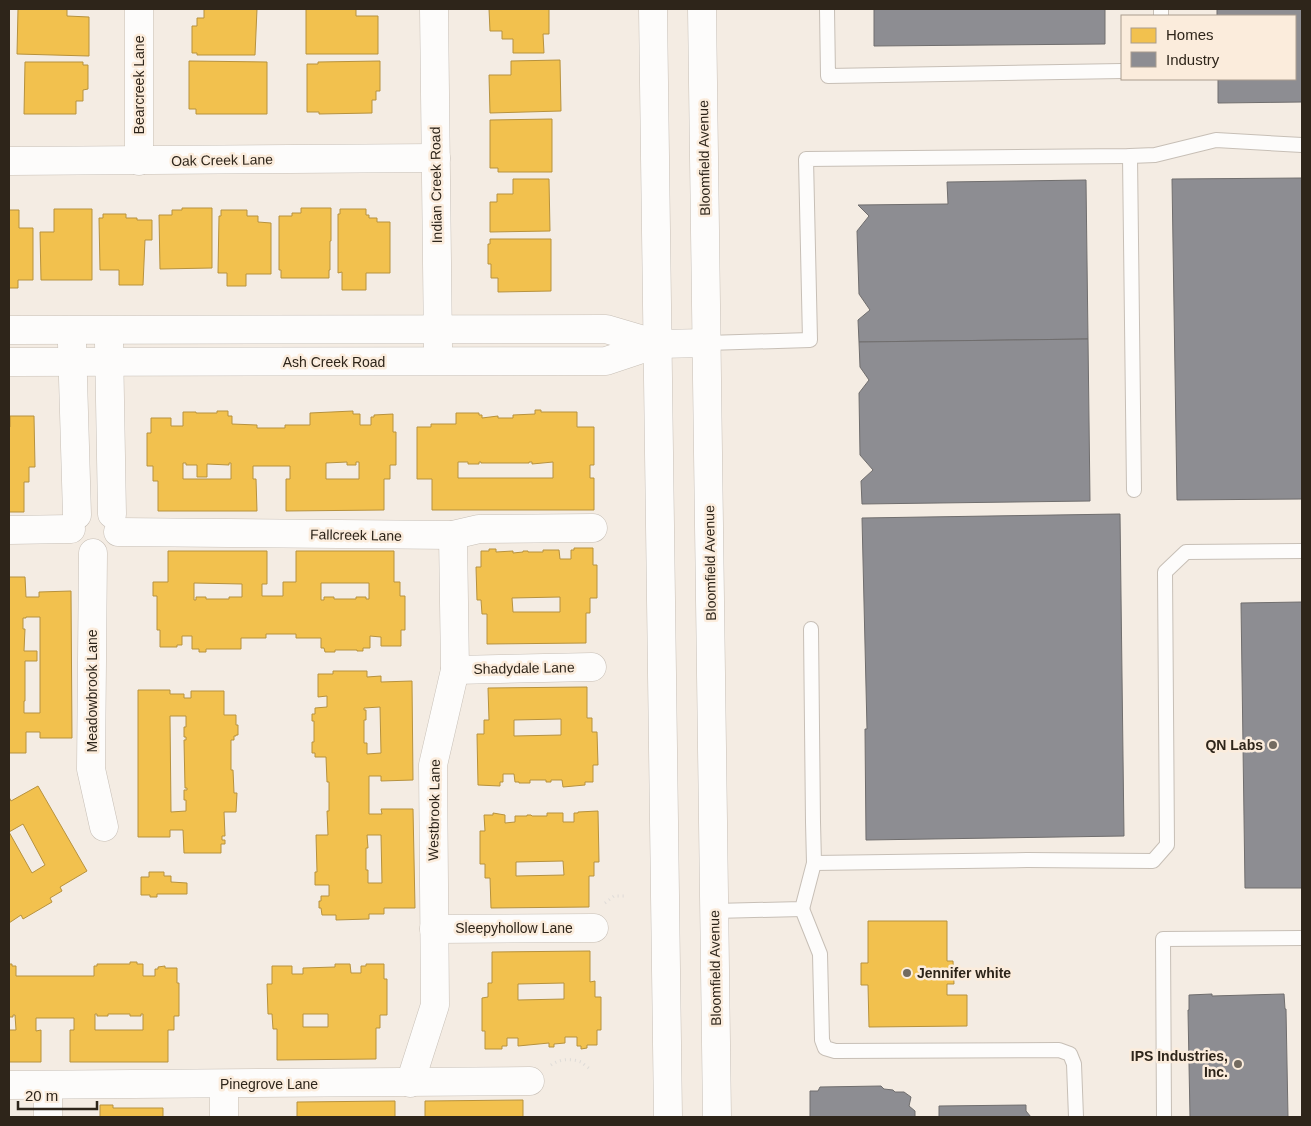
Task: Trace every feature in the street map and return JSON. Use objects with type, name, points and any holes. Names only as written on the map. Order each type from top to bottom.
[{"type":"street","name":"Bearcreek Lane","points":[[139,9],[139,161]]},
{"type":"street","name":"Indian Creek Road","points":[[434,9],[438,362]]},
{"type":"street","points":[[653,9],[668,1117]]},
{"type":"street","name":"Bloomfield Avenue","points":[[702,9],[718,1117]]},
{"type":"street","name":"Oak Creek Lane","points":[[9,161],[436,158]]},
{"type":"street","name":"Ash Creek Road","points":[[9,330],[606,329],[657,344]]},
{"type":"street","points":[[72,330],[74,522],[72,537],[82,550],[93,553],[104,552],[116,542],[109,330]]},
{"type":"street","name":"Ash Creek Road","points":[[9,362],[606,361],[657,344],[707,343]]},
{"type":"street","points":[[9,530],[74,522],[84,510],[91,507],[106,509],[115,523]]},
{"type":"street","name":"Fallcreek Lane","points":[[115,523],[453,535],[479,529],[593,528]]},
{"type":"street","name":"Westbrook Lane","points":[[410,1083],[435,1005],[432,765],[455,670],[453,535]]},
{"type":"street","name":"Meadowbrook Lane","points":[[93,553],[91,769],[104,827]]},
{"type":"street","name":"Shadydale Lane","points":[[455,670],[592,667]]},
{"type":"street","name":"Sleepyhollow Lane","points":[[434,929],[594,928]]},
{"type":"street","name":"Pinegrove Lane","points":[[9,1085],[530,1081]]},
{"type":"street","points":[[224,1084],[224,1117]]},
{"type":"street","points":[[48,1086],[48,1117]]},
{"type":"lane","points":[[826,9],[828,76],[1121,71]]},
{"type":"lane","points":[[707,343],[810,340],[806,159],[1155,155],[1216,140],[1302,145]]},
{"type":"lane","points":[[1130,156],[1134,490]]},
{"type":"lane","points":[[814,863],[1026,860],[1153,861],[1167,846],[1165,572],[1186,552],[1302,550]]},
{"type":"lane","points":[[811,629],[814,863],[802,909],[820,954],[822,1040],[826,1048],[835,1051],[1060,1050],[1070,1054],[1074,1064],[1076,1117]]},
{"type":"lane","points":[[714,911],[802,909]]},
{"type":"lane","points":[[1164,1117],[1163,939],[1302,938]]},
{"type":"path","points":[[530,1081],[554,1063],[564,1060],[581,1062],[592,1070]]},
{"type":"building: Homes","points":[[18,9],[67,9],[67,16],[89,17],[89,56],[17,54]]},
{"type":"building: Homes","points":[[204,9],[257,9],[255,55],[197,55],[197,53],[192,53],[192,26],[197,26],[197,18],[204,18]]},
{"type":"building: Homes","points":[[306,9],[356,9],[356,16],[378,16],[378,54],[306,54]]},
{"type":"building: Homes","points":[[489,9],[549,9],[549,34],[543,34],[544,53],[513,53],[513,39],[502,39],[502,31],[490,31]]},
{"type":"building: Homes","points":[[560,60],[561,111],[490,113],[489,75],[511,75],[511,61]]},
{"type":"building: Homes","points":[[189,61],[267,62],[267,114],[196,114],[196,109],[189,109]]},
{"type":"building: Homes","points":[[380,61],[380,91],[376,91],[376,100],[372,100],[372,113],[319,114],[319,112],[307,112],[307,64],[318,64],[318,62]]},
{"type":"building: Homes","points":[[25,62],[83,62],[83,65],[88,65],[88,89],[83,90],[83,101],[76,101],[76,114],[24,114]]},
{"type":"building: Homes","points":[[552,119],[552,172],[498,172],[498,168],[490,168],[490,120]]},
{"type":"building: Homes","points":[[513,179],[549,179],[550,231],[490,232],[490,202],[497,202],[497,194],[513,194]]},
{"type":"building: Homes","points":[[182,208],[212,208],[212,268],[160,269],[159,215],[172,215],[172,210],[182,210]]},
{"type":"building: Homes","points":[[301,208],[331,208],[329,278],[281,278],[281,270],[279,270],[279,216],[292,216],[292,213],[301,213]]},
{"type":"building: Homes","points":[[54,209],[92,209],[92,280],[41,280],[40,232],[54,232]]},
{"type":"building: Homes","points":[[340,209],[366,209],[366,215],[369,215],[369,218],[377,218],[377,222],[390,222],[390,273],[366,273],[366,290],[342,290],[342,272],[338,273],[338,214],[340,214]]},
{"type":"building: Homes","points":[[9,210],[19,210],[19,228],[33,228],[33,280],[18,280],[18,288],[9,288]]},
{"type":"building: Homes","points":[[221,210],[247,210],[247,216],[258,216],[258,222],[271,223],[271,274],[246,274],[246,286],[227,286],[227,273],[218,273],[219,216],[221,216]]},
{"type":"building: Homes","points":[[103,214],[126,214],[126,218],[152,220],[152,240],[145,240],[143,285],[119,285],[119,270],[100,270],[99,218],[103,218]]},
{"type":"building: Homes","points":[[490,239],[551,239],[551,291],[498,292],[498,278],[491,278],[491,264],[488,264],[488,244],[490,244]]},
{"type":"building: Homes","points":[[535,410],[541,410],[541,412],[577,412],[577,427],[594,427],[594,465],[590,465],[590,478],[594,478],[594,510],[432,510],[432,479],[417,479],[417,427],[431,427],[431,424],[456,424],[456,413],[479,413],[479,415],[482,415],[482,418],[498,416],[498,418],[513,418],[513,415],[535,414]],"holes":[[[458,462],[468,462],[468,464],[479,464],[479,462],[532,462],[532,464],[553,462],[553,478],[458,478]]]},
{"type":"building: Homes","points":[[217,411],[228,411],[228,416],[232,416],[232,424],[257,425],[257,428],[285,428],[285,425],[310,425],[310,413],[353,411],[353,414],[360,414],[360,425],[371,425],[371,417],[374,417],[374,415],[393,414],[393,432],[396,432],[396,465],[390,465],[390,479],[384,479],[384,510],[286,511],[286,479],[290,479],[290,466],[253,466],[253,479],[256,479],[257,511],[158,511],[158,481],[153,481],[153,466],[147,466],[147,433],[151,433],[151,418],[171,418],[171,426],[183,426],[183,412],[217,413]],"holes":[[[347,462],[347,465],[356,465],[356,462],[359,462],[359,479],[326,479],[326,463]],[[183,463],[186,463],[186,465],[197,465],[197,477],[207,477],[207,464],[229,465],[231,463],[231,479],[183,479]]]},
{"type":"building: Homes","points":[[10,416],[34,416],[35,467],[29,467],[29,482],[24,482],[24,512],[9,512]]},
{"type":"building: Homes","points":[[574,548],[593,548],[593,565],[597,565],[597,598],[590,598],[590,613],[586,613],[586,643],[487,644],[487,614],[482,614],[481,600],[477,600],[476,567],[481,567],[481,551],[496,549],[496,552],[513,551],[513,553],[559,550],[560,559],[571,559],[571,550],[574,550]],"holes":[[[560,597],[560,612],[513,612],[512,598]]]},
{"type":"building: Homes","points":[[168,551],[267,551],[267,584],[262,584],[262,596],[283,596],[283,582],[296,582],[296,551],[394,551],[394,582],[400,582],[400,596],[405,596],[405,630],[401,630],[401,646],[381,646],[381,637],[370,636],[370,648],[363,648],[363,651],[335,650],[335,652],[325,652],[324,648],[321,648],[321,638],[296,638],[296,634],[266,634],[266,638],[241,638],[241,649],[206,649],[206,652],[199,652],[199,649],[192,649],[192,636],[182,636],[182,645],[177,645],[177,647],[160,647],[160,630],[157,630],[157,596],[153,596],[153,582],[168,582]],"holes":[[[194,583],[242,584],[242,597],[229,597],[229,599],[196,597],[196,600],[194,600]],[[321,583],[369,583],[369,599],[366,599],[366,597],[356,597],[356,599],[324,597],[324,600],[321,600]]]},
{"type":"building: Homes","points":[[9,577],[25,577],[26,597],[39,597],[39,592],[71,591],[72,738],[40,738],[40,732],[26,732],[26,753],[9,753]],"holes":[[[40,617],[40,713],[24,713],[25,661],[37,661],[37,651],[24,651],[25,629],[23,629],[23,618]]]},
{"type":"building: Homes","points":[[333,671],[367,671],[367,677],[381,676],[381,682],[412,681],[413,780],[381,781],[381,776],[369,776],[369,814],[382,814],[381,809],[413,809],[415,908],[384,908],[384,914],[369,914],[369,919],[336,920],[336,915],[322,915],[321,908],[319,908],[321,896],[329,896],[329,885],[315,885],[315,872],[317,872],[316,835],[328,835],[329,782],[327,782],[326,757],[315,757],[315,753],[312,753],[314,721],[312,721],[312,714],[315,714],[315,708],[327,707],[327,696],[318,697],[318,674],[333,674]],"holes":[[[380,707],[381,753],[367,754],[367,743],[364,743],[364,720],[366,720],[366,710],[364,708]],[[367,835],[381,835],[382,883],[368,883],[368,870],[366,870]]]},
{"type":"building: Homes","points":[[587,687],[587,718],[592,718],[592,732],[597,732],[598,765],[593,765],[593,782],[585,782],[585,785],[563,787],[562,780],[546,782],[546,780],[530,780],[530,783],[519,783],[515,782],[514,774],[503,774],[503,782],[500,782],[500,786],[478,785],[477,734],[484,734],[484,720],[489,720],[488,688]],"holes":[[[561,719],[561,735],[514,736],[514,720]]]},
{"type":"building: Homes","points":[[138,690],[170,690],[170,694],[184,694],[184,698],[191,698],[191,691],[224,691],[224,715],[236,715],[236,725],[238,725],[238,735],[234,736],[234,740],[231,740],[231,770],[233,770],[234,793],[237,793],[236,812],[224,812],[225,836],[222,836],[222,840],[225,840],[225,844],[221,844],[221,853],[184,853],[183,830],[170,830],[170,837],[138,837]],"holes":[[[170,716],[186,716],[186,727],[184,727],[184,737],[186,737],[186,740],[184,740],[185,788],[187,788],[187,790],[184,790],[184,800],[186,800],[186,811],[171,812]]]},
{"type":"building: Homes","points":[[38,786],[87,871],[60,887],[62,891],[50,898],[52,902],[23,919],[21,915],[9,923],[9,832],[9,797],[11,801]],"holes":[[[23,824],[45,865],[32,873],[9,832]]]},
{"type":"building: Homes","points":[[598,811],[599,862],[594,862],[594,876],[589,876],[589,907],[491,908],[490,878],[485,878],[485,864],[480,864],[480,831],[485,831],[484,815],[493,815],[493,813],[505,815],[505,823],[515,822],[515,816],[547,816],[547,813],[563,813],[563,822],[574,822],[574,813]],"holes":[[[563,861],[564,875],[516,876],[516,862]]]},
{"type":"building: Homes","points":[[149,872],[164,872],[164,876],[171,876],[171,882],[187,883],[187,894],[157,894],[157,897],[141,895],[141,877],[149,877]]},
{"type":"building: Homes","name":"Jennifer white","points":[[868,921],[947,921],[947,961],[953,961],[954,984],[947,984],[947,995],[967,995],[967,1026],[869,1027],[868,985],[861,985],[861,963],[868,963]]},
{"type":"building: Homes","points":[[590,951],[590,982],[595,981],[595,997],[601,997],[601,1030],[597,1030],[597,1045],[587,1045],[587,1048],[581,1049],[581,1046],[577,1046],[577,1037],[565,1037],[565,1043],[554,1044],[554,1047],[549,1047],[549,1043],[518,1046],[518,1038],[507,1038],[507,1046],[502,1046],[502,1049],[485,1049],[485,1031],[482,1031],[482,998],[488,997],[488,983],[492,983],[492,952]],"holes":[[[564,983],[564,999],[518,1000],[518,984]]]},
{"type":"building: Homes","points":[[130,962],[137,962],[137,964],[143,964],[143,976],[155,976],[155,969],[158,969],[158,967],[177,968],[179,1016],[174,1016],[174,1030],[168,1030],[168,1062],[70,1062],[70,1030],[74,1030],[74,1018],[36,1018],[36,1031],[41,1030],[41,1062],[9,1062],[9,1030],[16,1030],[15,1015],[9,1017],[9,964],[16,966],[16,976],[94,976],[94,966],[97,966],[97,964],[130,964]],"holes":[[[95,1014],[97,1016],[108,1016],[108,1014],[141,1016],[143,1014],[143,1030],[95,1030]]]},
{"type":"building: Homes","points":[[335,964],[350,964],[351,973],[361,973],[361,966],[366,966],[366,964],[384,964],[384,979],[387,979],[387,1015],[380,1015],[380,1028],[376,1028],[376,1059],[277,1060],[277,1029],[273,1029],[272,1014],[268,1014],[267,984],[272,984],[272,966],[292,966],[292,974],[303,974],[303,968],[335,967]],"holes":[[[303,1014],[328,1014],[328,1027],[303,1027]]]},
{"type":"building: Homes","points":[[523,1100],[523,1117],[425,1117],[425,1101]]},
{"type":"building: Homes","points":[[395,1101],[395,1117],[297,1117],[297,1102]]},
{"type":"building: Homes","points":[[100,1105],[113,1105],[113,1108],[163,1108],[163,1117],[100,1117]]},
{"type":"building: Industry","points":[[874,9],[1105,9],[1105,44],[874,46]]},
{"type":"building: Industry","points":[[1217,9],[1302,9],[1302,102],[1218,103],[1218,80],[1296,80],[1296,15],[1217,15]]},
{"type":"building: Industry","points":[[1302,178],[1302,499],[1177,500],[1172,179]]},
{"type":"building: Industry","points":[[1086,180],[1088,339],[859,342],[858,320],[870,310],[859,294],[857,231],[869,216],[858,205],[948,204],[947,182]]},
{"type":"building: Industry","points":[[1088,339],[1090,501],[862,504],[861,481],[873,470],[860,455],[859,393],[869,380],[860,367],[859,342]]},
{"type":"building: Industry","points":[[1120,514],[1124,836],[866,840],[865,729],[867,729],[862,518]]},
{"type":"building: Industry","name":"QN Labs","points":[[1302,602],[1302,888],[1245,888],[1241,603]]},
{"type":"building: Industry","name":"IPS Industries, Inc.","points":[[1212,994],[1212,996],[1284,994],[1286,1009],[1288,1117],[1190,1117],[1189,995]]},
{"type":"building: Industry","points":[[881,1086],[884,1089],[895,1092],[904,1092],[911,1097],[909,1106],[915,1111],[915,1117],[810,1117],[810,1091],[818,1091],[820,1087]]},
{"type":"building: Industry","points":[[1026,1105],[1026,1111],[1031,1117],[939,1117],[939,1106]]},
{"type":"place","name":"QN Labs","points":[[1273,745]]},
{"type":"place","name":"Jennifer white","points":[[907,973]]},
{"type":"place","name":"IPS Industries, Inc.","points":[[1238,1064]]}]
